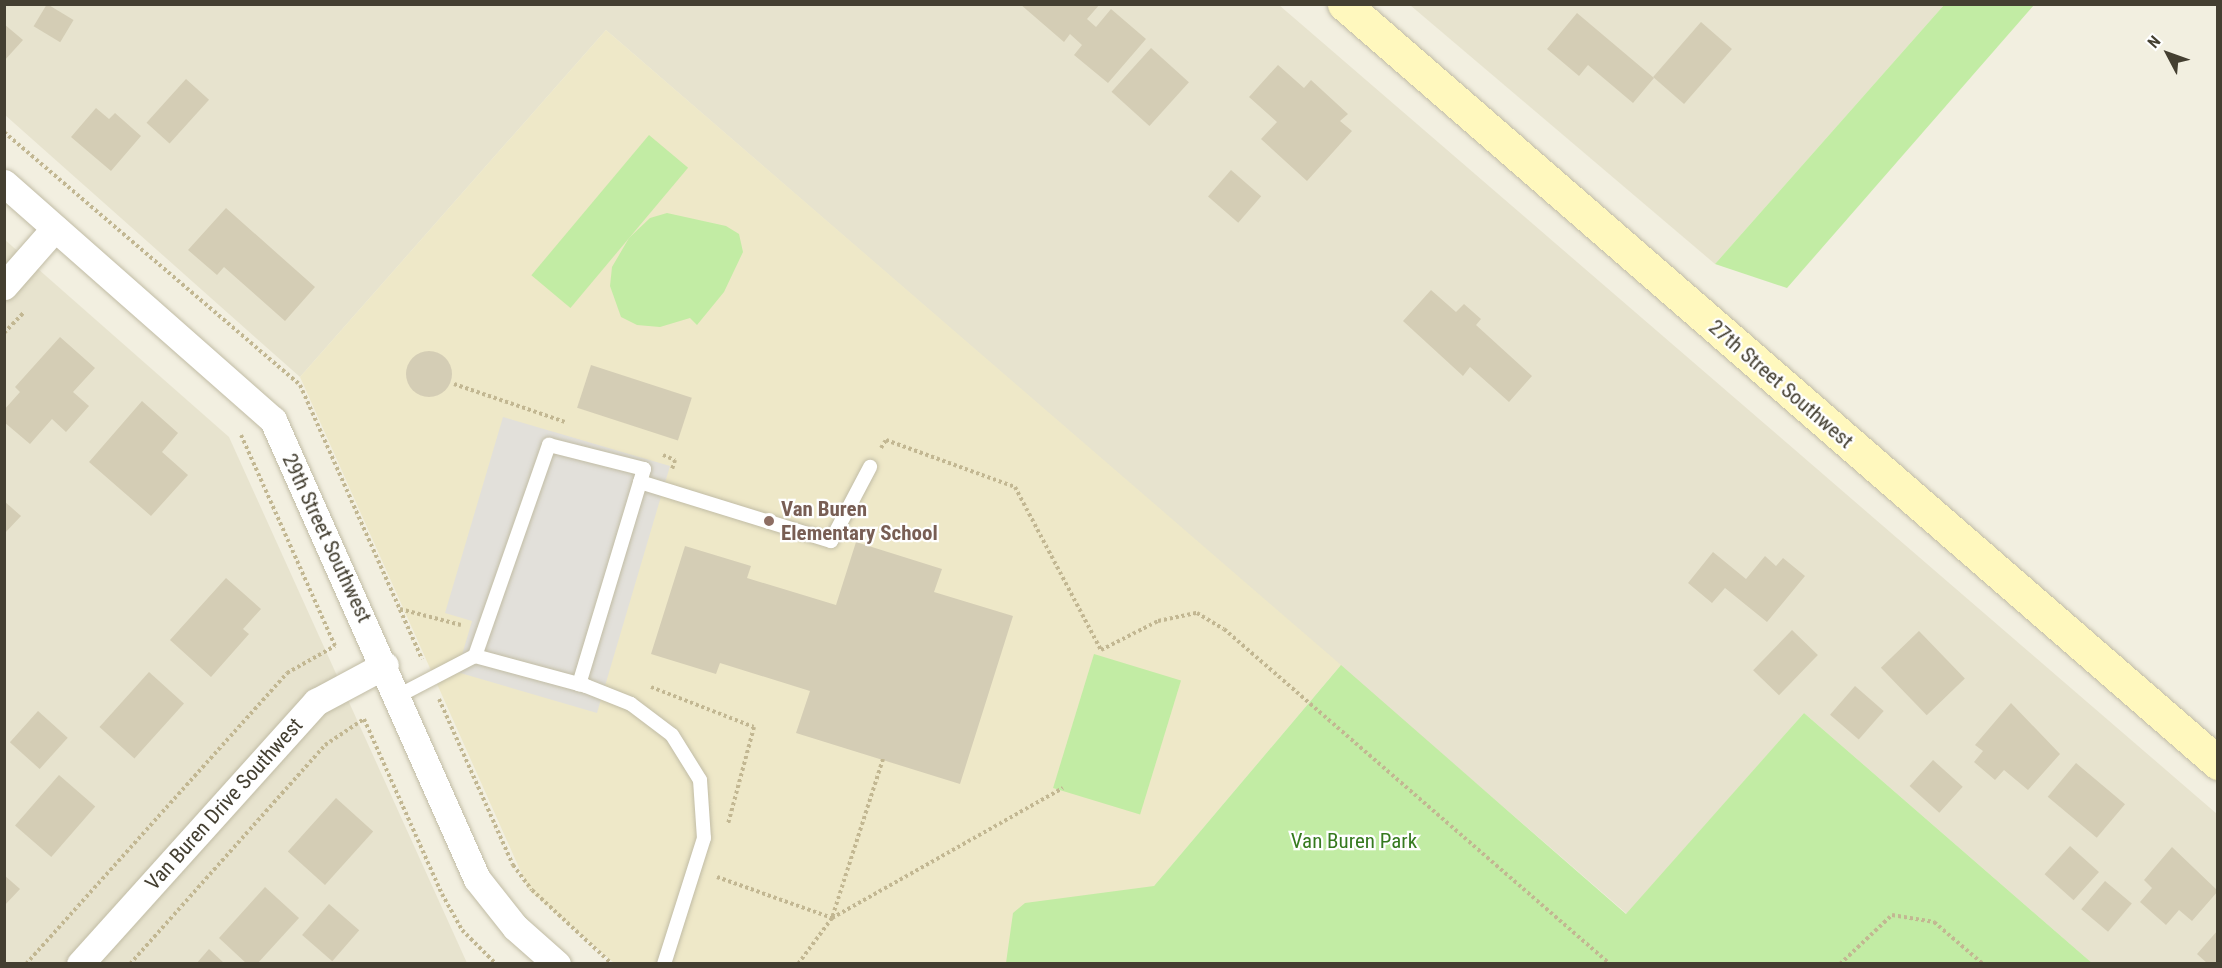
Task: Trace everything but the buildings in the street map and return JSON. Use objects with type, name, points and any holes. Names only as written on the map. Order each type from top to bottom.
[{"type":"street","name":"27th Street Southwest","points":[[1344,4],[2217,763]]},
{"type":"street","name":"29th Street Southwest","points":[[4,183],[273,420],[385,665],[477,879],[515,927],[557,963]]},
{"type":"street","points":[[4,286],[55,228]]},
{"type":"street","name":"Van Buren Drive Southwest","points":[[80,963],[316,702],[385,665]]},
{"type":"lane","points":[[475,656],[549,445],[644,469],[579,684]]},
{"type":"lane","points":[[640,482],[831,541],[870,467]]},
{"type":"lane","points":[[398,696],[475,656],[579,684],[653,718],[691,757],[700,780],[704,838],[664,963]]},
{"type":"path","points":[[4,228],[4,234]]},
{"type":"path","points":[[4,333],[27,308]]},
{"type":"path","points":[[26,963],[287,673],[335,646],[244,441],[231,425]]},
{"type":"path","points":[[870,467],[886,440],[1015,487],[1101,651],[1158,621],[1197,614],[1224,629],[1610,963]]},
{"type":"path","points":[[400,609],[465,626]]},
{"type":"path","points":[[638,682],[754,727],[727,830]]},
{"type":"path","points":[[130,963],[325,745],[364,720],[442,894],[462,930],[496,963]]},
{"type":"path","points":[[798,963],[832,918],[883,759]]},
{"type":"path","points":[[714,876],[832,918],[1063,788]]},
{"type":"path","points":[[711,887],[717,865]]},
{"type":"path","points":[[1840,963],[1893,915],[1934,922],[1983,963]]},
{"type":"shaded area","points":[[5,5],[1279,5],[2217,814],[2217,963],[2092,963],[1804,713],[1627,914],[606,30],[300,377],[5,115]]},
{"type":"shaded area","points":[[1410,5],[1944,5],[1715,264]]},
{"type":"shaded area","name":"Van Buren Elementary School","points":[[606,30],[1341,665],[1089,963],[614,963],[529,890],[300,377]]},
{"type":"shaded area","points":[[4,239],[229,437],[467,963],[5,963]]},
{"type":"shaded area","points":[[503,417],[670,466],[597,713],[457,672],[472,621],[445,613]]},
{"type":"green space","points":[[1944,5],[2034,5],[1787,288],[1715,264]]},
{"type":"green space","points":[[649,135],[688,168],[570,308],[531,275]]},
{"type":"green space","points":[[667,213],[726,226],[739,234],[743,252],[724,292],[697,325],[690,318],[660,327],[637,325],[621,317],[610,286],[612,267],[629,238],[650,218]]},
{"type":"green space","points":[[1094,654],[1181,681],[1140,814],[1053,788]]},
{"type":"green space","name":"Van Buren Park","points":[[1341,665],[1626,914],[1804,713],[2092,963],[1006,963],[1013,913],[1025,903],[1154,886]]},
{"type":"place","name":"Van Buren Elementary School","points":[[769,521]]}]
